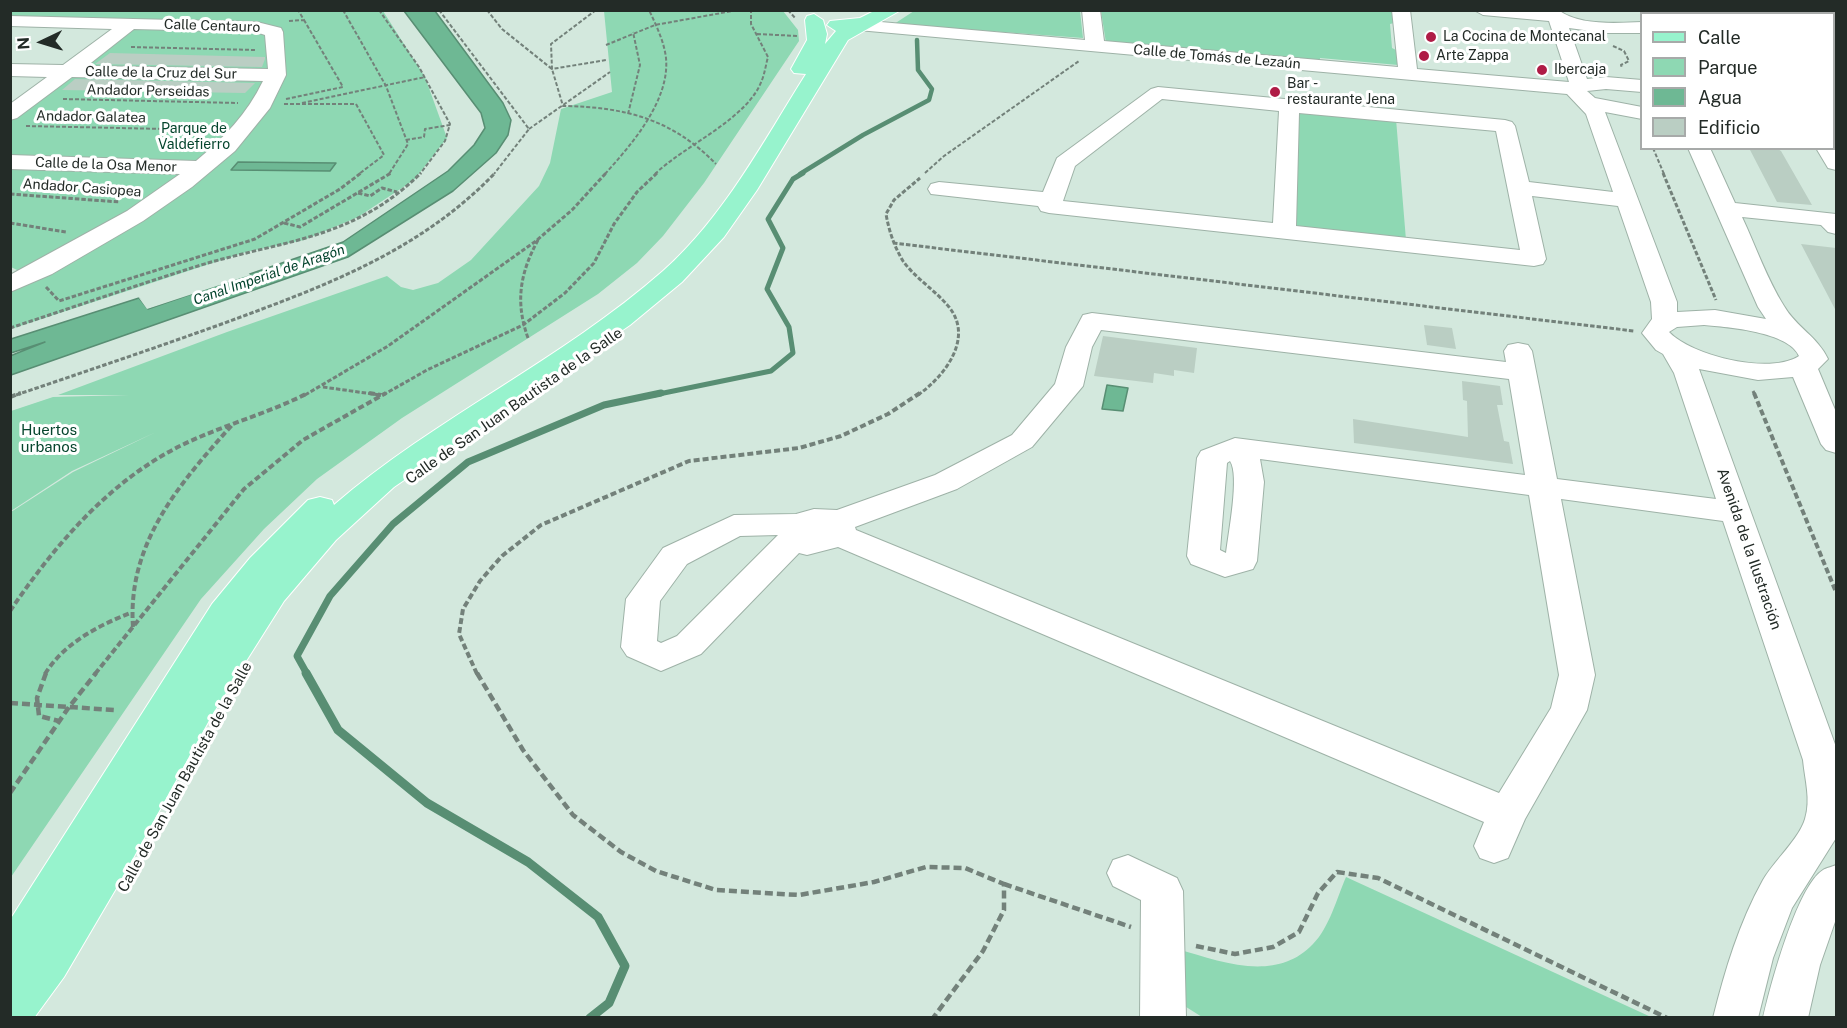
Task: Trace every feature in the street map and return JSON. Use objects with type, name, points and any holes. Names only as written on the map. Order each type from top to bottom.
[{"type":"main road","name":"Calle de San Juan Bautista de la Salle","points":[[809,15],[835,25],[858,25],[876,20],[892,10]]},
{"type":"main road","name":"Calle de San Juan Bautista de la Salle","points":[[10,958],[61,883],[156,721],[243,588],[276,550],[362,472],[422,428],[600,314],[646,280],[674,253],[717,199],[811,53],[818,35],[809,15]]},
{"type":"main road","name":"Calle de San Juan Bautista de la Salle","points":[[10,1011],[59,943],[106,867],[198,705],[272,592],[324,532],[383,480],[620,319],[673,276],[715,232],[745,190],[833,47],[841,36],[858,25]]},
{"type":"street","points":[[1091,10],[1095,46]]},
{"type":"street","points":[[1401,10],[1408,73]]},
{"type":"street","points":[[1483,10],[1551,15],[1598,27],[1638,15]]},
{"type":"street","points":[[1805,10],[1826,12]]},
{"type":"street","name":"Avenida de la Ilustración","points":[[1551,15],[1581,93],[1596,114],[1664,302],[1665,335],[1688,373],[1736,512],[1828,753],[1830,804],[1825,822],[1818,837],[1775,898],[1750,960],[1735,1017]]},
{"type":"street","name":"Calle Centauro","points":[[10,21],[264,28],[274,32],[279,50]]},
{"type":"street","points":[[10,40],[37,21]]},
{"type":"street","points":[[16,120],[32,98],[130,24]]},
{"type":"street","name":"Calle de Tomás de Lezaún","points":[[858,25],[1408,73],[1581,93]]},
{"type":"street","points":[[10,285],[101,237],[152,204],[201,168],[243,131],[264,104],[276,75],[279,50]]},
{"type":"street","name":"Calle de la Cruz del Sur","points":[[10,70],[276,75]]},
{"type":"street","points":[[1581,93],[1611,83],[1640,86]]},
{"type":"street","points":[[1158,93],[1289,106],[1504,122],[1534,259],[1049,206],[1049,200],[1065,163],[1158,93]]},
{"type":"street","points":[[1581,93],[1640,113]]},
{"type":"street","points":[[1284,232],[1289,106]]},
{"type":"street","points":[[1700,150],[1771,307],[1792,336],[1812,352],[1814,359],[1803,367],[1777,371],[1744,370],[1702,361],[1665,335],[1696,317],[1724,318],[1758,325],[1792,336]]},
{"type":"street","points":[[1827,150],[1836,163]]},
{"type":"street","name":"Calle de la Osa Menor","points":[[10,162],[201,168]]},
{"type":"street","points":[[1519,188],[1627,200]]},
{"type":"street","points":[[939,189],[1049,200]]},
{"type":"street","points":[[1727,209],[1834,215]]},
{"type":"street","points":[[839,528],[946,482],[1022,441],[1069,386],[1079,346],[1092,321],[1520,362],[1577,675],[1569,710],[1507,814],[1494,846]]},
{"type":"street","points":[[1803,367],[1836,444]]},
{"type":"street","points":[[1235,447],[1736,512]]},
{"type":"street","points":[[796,531],[734,526],[675,556],[643,599],[639,646],[661,658],[689,645],[796,531],[814,519],[1507,814]]},
{"type":"street","points":[[1128,873],[1162,891],[1163,1017]]},
{"type":"street","points":[[1785,1017],[1800,957],[1827,895],[1836,883]]},
{"type":"path","points":[[287,21],[304,20],[298,10]]},
{"type":"path","points":[[284,223],[300,227],[390,174],[408,144],[386,86],[343,10]]},
{"type":"path","points":[[10,328],[230,256],[329,232],[397,192],[431,163],[447,138],[450,125],[448,115],[380,10]]},
{"type":"path","points":[[439,10],[530,129]]},
{"type":"path","points":[[487,10],[502,29],[552,69],[606,60]]},
{"type":"path","points":[[563,106],[552,69],[551,44],[596,10]]},
{"type":"path","points":[[10,611],[35,573],[67,535],[123,485],[159,458],[235,422],[322,387],[371,359],[538,239],[607,171],[649,120],[665,78],[666,52],[649,10]]},
{"type":"path","points":[[606,45],[633,32],[655,25],[738,10]]},
{"type":"path","points":[[10,793],[69,707],[244,489],[303,440],[381,395],[523,325],[565,293],[594,263],[615,224],[637,192],[694,141],[732,117],[762,81],[768,57],[751,24],[751,10]]},
{"type":"path","name":"Andador Perseidas","points":[[32,98],[264,104],[343,87],[304,20]]},
{"type":"path","points":[[628,114],[639,64],[633,32]]},
{"type":"path","points":[[100,47],[279,50]]},
{"type":"path","points":[[10,397],[121,361],[349,276],[438,227],[483,189],[512,158],[530,129],[610,72]]},
{"type":"path","points":[[33,274],[59,301],[255,239],[340,189],[384,155],[356,104],[292,105],[425,77]]},
{"type":"path","points":[[563,106],[595,105],[673,128],[694,141],[716,164]]},
{"type":"path","name":"Andador Galatea","points":[[16,120],[243,131]]},
{"type":"path","points":[[406,140],[424,137],[425,129],[450,125]]},
{"type":"path","points":[[357,193],[370,196],[382,188],[397,192]]},
{"type":"path","name":"Andador Casiopea","points":[[10,194],[152,204]]},
{"type":"path","points":[[10,224],[101,237]]},
{"type":"path","points":[[528,338],[518,310],[520,283],[529,256],[538,239]]},
{"type":"path","points":[[893,243],[1665,335]]},
{"type":"path","points":[[322,387],[381,395]]},
{"type":"path","points":[[133,627],[130,613],[138,568],[155,525],[188,473],[235,422]]},
{"type":"path","points":[[59,721],[39,716],[36,704],[43,677],[67,647],[100,624],[130,613]]},
{"type":"path","points":[[10,703],[114,710]]},
{"type":"path","points":[[1004,884],[1162,936],[1235,954],[1273,947],[1299,932],[1318,893],[1337,872],[1354,873],[1378,878],[1667,1017]]},
{"type":"green space","name":"Parque de Valdefierro","points":[[11,11],[383,11],[425,77],[447,138],[414,180],[358,217],[304,240],[246,252],[11,329],[11,288],[23,273],[11,267],[10,114],[138,22],[11,18]]},
{"type":"green space","name":"Huertos urbanos","points":[[604,11],[783,11],[798,30],[799,41],[704,183],[663,236],[637,263],[598,294],[402,418],[317,479],[264,529],[201,599],[11,877],[11,512],[73,472],[156,432],[72,471],[11,511],[11,411],[53,397],[129,395],[58,395],[387,276],[401,287],[413,290],[438,283],[471,260],[539,186],[550,163],[561,109],[612,92]]},
{"type":"green space","points":[[914,11],[1080,11],[1083,38],[894,24]]},
{"type":"green space","points":[[1101,11],[1392,11],[1394,23],[1390,24],[1392,48],[1396,50],[1398,65],[1320,58],[1320,62],[1106,43]]},
{"type":"green space","points":[[1297,110],[1396,119],[1406,240],[1293,228]]},
{"type":"green space","points":[[1346,877],[1651,1017],[1202,1017],[1183,1005],[1178,949],[1248,966],[1282,963],[1298,956],[1319,937]]},
{"type":"water","name":"Canal Imperial de Aragón","points":[[404,11],[435,11],[503,103],[511,120],[508,135],[496,153],[453,191],[348,257],[11,375],[10,356],[45,342],[11,353],[11,339],[139,298],[148,309],[343,242],[448,171],[474,145],[485,128],[481,113]]},
{"type":"water","points":[[238,162],[336,163],[330,171],[231,170]]},
{"type":"water","points":[[1107,385],[1128,388],[1123,411],[1102,409]]},
{"type":"pier","points":[[248,272],[250,275],[147,309],[137,295],[148,305]]},
{"type":"building","points":[[110,53],[265,57],[265,59],[262,67],[95,64]]},
{"type":"building","points":[[75,79],[255,83],[245,93],[62,90]]},
{"type":"building","points":[[1750,150],[1781,151],[1812,205],[1777,202]]},
{"type":"building","points":[[1801,244],[1836,248],[1836,311]]},
{"type":"building","points":[[1424,325],[1452,328],[1456,349],[1427,345]]},
{"type":"building","points":[[1103,336],[1197,348],[1194,373],[1174,370],[1174,376],[1154,373],[1153,383],[1094,376]]},
{"type":"building","points":[[1462,381],[1500,386],[1503,405],[1497,405],[1504,441],[1509,442],[1513,464],[1354,443],[1353,419],[1468,437],[1467,401],[1463,400]]},
{"type":"waterway","points":[[800,174],[863,135],[929,100],[932,89],[918,70],[917,40]]},
{"type":"waterway","points":[[654,395],[771,371],[793,353],[789,327],[767,289],[783,248],[768,219],[793,179],[803,173]]},
{"type":"waterway","points":[[307,674],[297,656],[330,596],[393,524],[468,462],[604,405],[661,393]]},
{"type":"waterway","points":[[306,673],[338,730],[427,803],[528,862],[598,917],[625,966],[609,1003],[590,1018]]},
{"type":"place","name":"La Cocina de Montecanal","points":[[1431,37]]},
{"type":"place","name":"Arte Zappa","points":[[1424,56]]},
{"type":"place","name":"Ibercaja","points":[[1542,70]]},
{"type":"place","name":"Bar - restaurante Jena","points":[[1275,92]]}]
